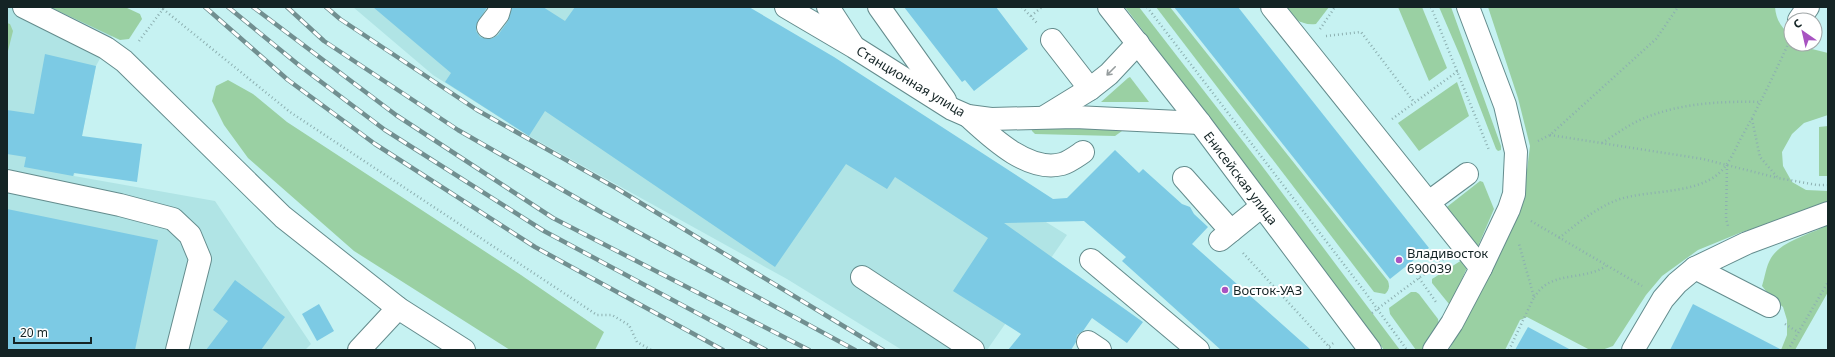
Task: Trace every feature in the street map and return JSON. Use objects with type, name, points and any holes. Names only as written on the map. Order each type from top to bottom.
[{"type":"street","points":[[24,7],[106,48],[124,61],[283,217],[398,308],[464,350]]},
{"type":"street","points":[[488,27],[498,14],[500,7]]},
{"type":"street","name":"Станционная улица","points":[[786,7],[854,46],[960,112],[991,119],[1046,116],[1119,118],[1200,123]]},
{"type":"street","points":[[828,7],[854,46]]},
{"type":"street","points":[[879,7],[960,112],[996,141],[1027,160],[1045,166],[1063,164],[1084,152]]},
{"type":"street","name":"Енисейская улица","points":[[1109,7],[1200,123],[1370,350]]},
{"type":"street","points":[[1272,7],[1306,38],[1374,132],[1481,268]]},
{"type":"street","points":[[1434,350],[1452,323],[1481,268],[1517,214],[1514,194],[1516,152],[1505,105],[1468,7]]},
{"type":"street","points":[[1052,40],[1090,89]]},
{"type":"street","name":"Станционная улица","points":[[1046,116],[1090,89],[1110,74],[1138,43]]},
{"type":"street","points":[[1430,202],[1467,174]]},
{"type":"street","points":[[1184,178],[1226,235],[1262,206]]},
{"type":"street","points":[[7,180],[120,205],[173,219],[190,235],[200,259],[177,350]]},
{"type":"street","points":[[1632,350],[1663,299],[1677,283],[1695,268],[1747,243],[1828,213]]},
{"type":"street","points":[[1091,260],[1198,350]]},
{"type":"street","points":[[1695,268],[1769,306]]},
{"type":"street","points":[[862,277],[973,350]]},
{"type":"street","points":[[359,350],[398,308]]},
{"type":"path","points":[[159,7],[290,112],[597,315],[612,315],[629,325],[637,342],[651,350]]},
{"type":"path","points":[[1022,7],[1031,16],[1042,7]]},
{"type":"path","points":[[1147,7],[1407,350]]},
{"type":"path","points":[[1306,38],[1335,7]]},
{"type":"path","points":[[1431,7],[1490,152]]},
{"type":"path","points":[[1516,152],[1550,135],[1656,39],[1678,7]]},
{"type":"path","points":[[124,61],[163,9]]},
{"type":"path","points":[[1306,38],[1361,32],[1414,102]]},
{"type":"path","points":[[1559,238],[1590,213],[1619,199],[1687,187],[1708,180],[1718,174],[1727,165],[1752,119],[1784,52]]},
{"type":"path","points":[[1374,132],[1458,71]]},
{"type":"path","points":[[1602,143],[1642,119],[1684,106],[1724,101],[1761,102]]},
{"type":"path","points":[[1752,119],[1760,157],[1778,178]]},
{"type":"path","points":[[1550,135],[1703,159],[1778,178],[1817,185],[1828,185]]},
{"type":"path","points":[[1727,165],[1726,219],[1733,250]]},
{"type":"path","points":[[1517,214],[1638,284]]},
{"type":"path","points":[[1517,214],[1534,297]]},
{"type":"path","points":[[1226,235],[1332,350]]},
{"type":"path","points":[[1377,309],[1462,245]]},
{"type":"path","points":[[1509,350],[1534,297],[1543,286],[1558,280],[1598,271],[1606,266]]},
{"type":"path","points":[[1788,350],[1828,282]]},
{"type":"shaded area","points":[[7,7],[70,7],[113,34],[96,66],[74,176],[215,201],[311,344],[305,350],[7,350]]},
{"type":"shaded area","points":[[353,7],[698,7],[1067,235],[987,350],[902,350],[787,279],[529,136],[433,75]]},
{"type":"green space","points":[[50,7],[125,7],[140,14],[142,19],[129,39],[120,40]]},
{"type":"green space","points":[[1125,7],[1139,7],[1259,162],[1400,350],[1384,350]]},
{"type":"green space","points":[[1156,7],[1170,7],[1388,281],[1389,288],[1385,294],[1374,292]]},
{"type":"green space","points":[[1282,7],[1329,7],[1316,24],[1306,24],[1297,20]]},
{"type":"green space","points":[[1398,7],[1422,7],[1447,68],[1429,81]]},
{"type":"green space","points":[[1439,7],[1451,7],[1501,146],[1501,150],[1498,151],[1496,149],[1461,58]]},
{"type":"green space","points":[[1488,7],[1775,7],[1777,16],[1783,28],[1783,52],[1828,53],[1828,115],[1804,123],[1792,134],[1782,152],[1783,166],[1792,182],[1806,190],[1828,191],[1828,206],[1742,232],[1698,250],[1662,276],[1646,295],[1613,346],[1602,350],[1590,350],[1527,317],[1520,320],[1505,350],[1449,350],[1492,270],[1523,202],[1530,146],[1518,98]]},
{"type":"green space","points":[[7,23],[10,24],[13,31],[7,55]]},
{"type":"green space","points":[[1130,77],[1149,102],[1101,102],[1128,78]]},
{"type":"green space","points":[[228,80],[253,94],[287,122],[521,275],[604,332],[595,350],[510,350],[354,251],[248,158],[224,125],[212,101],[216,86]]},
{"type":"green space","points":[[1457,82],[1469,116],[1419,151],[1398,123]]},
{"type":"green space","points":[[1828,126],[1828,176],[1819,176],[1819,127]]},
{"type":"green space","points":[[1031,127],[1120,127],[1122,131],[1115,136],[1035,134]]},
{"type":"green space","points":[[1480,181],[1483,182],[1494,209],[1476,251],[1443,210]]},
{"type":"green space","points":[[1828,225],[1828,292],[1795,350],[1781,350],[1787,335],[1787,320],[1783,307],[1770,296],[1762,286],[1768,264],[1776,252],[1789,242]]},
{"type":"green space","points":[[1462,260],[1468,265],[1452,303],[1449,304],[1432,283],[1432,279]]},
{"type":"green space","points":[[1411,292],[1416,292],[1419,294],[1438,319],[1439,326],[1427,350],[1416,350],[1390,314],[1389,308]]},
{"type":"building","points":[[373,7],[487,7],[476,26],[476,31],[480,37],[487,39],[498,35],[508,21],[512,7],[543,7],[565,21],[575,7],[749,7],[834,57],[1053,199],[1067,198],[1115,150],[1139,173],[1143,169],[1182,204],[1190,207],[1194,214],[1208,227],[1192,244],[1311,350],[1221,350],[1122,261],[1126,257],[1084,221],[1004,223],[1143,322],[1127,343],[1092,318],[1083,331],[1077,335],[1076,342],[1071,350],[1008,350],[1021,334],[953,291],[988,238],[895,177],[887,189],[846,164],[775,267],[545,111],[529,136],[445,82],[451,73]]},
{"type":"building","points":[[904,7],[996,7],[1028,49],[974,91],[965,80],[962,82]]},
{"type":"building","points":[[1174,7],[1238,7],[1429,248],[1390,279]]},
{"type":"building","points":[[45,54],[96,66],[82,136],[142,144],[137,182],[74,173],[73,176],[24,167],[26,157],[7,154],[7,110],[34,114]]},
{"type":"building","points":[[7,209],[158,240],[135,350],[7,350]]},
{"type":"building","points":[[235,280],[285,317],[261,350],[206,350],[228,321],[213,310]]},
{"type":"building","points":[[319,304],[334,331],[317,341],[302,314]]},
{"type":"building","points":[[1693,304],[1728,322],[1782,350],[1670,350]]},
{"type":"building","points":[[1528,327],[1571,350],[1515,350]]},
{"type":"railway","points":[[205,7],[288,80],[375,144],[535,247],[723,350]]},
{"type":"railway","points":[[228,7],[300,66],[385,130],[544,231],[766,350]]},
{"type":"railway","points":[[253,7],[396,115],[553,218],[809,350]]},
{"type":"railway","points":[[287,7],[324,41],[458,130],[601,212],[855,350]]},
{"type":"railway","points":[[326,7],[340,19],[477,110],[616,188],[883,350]]},
{"type":"place","name":"Владивосток 690039","points":[[1399,260]]},
{"type":"place","name":"Восток-УАЗ","points":[[1225,290]]}]
